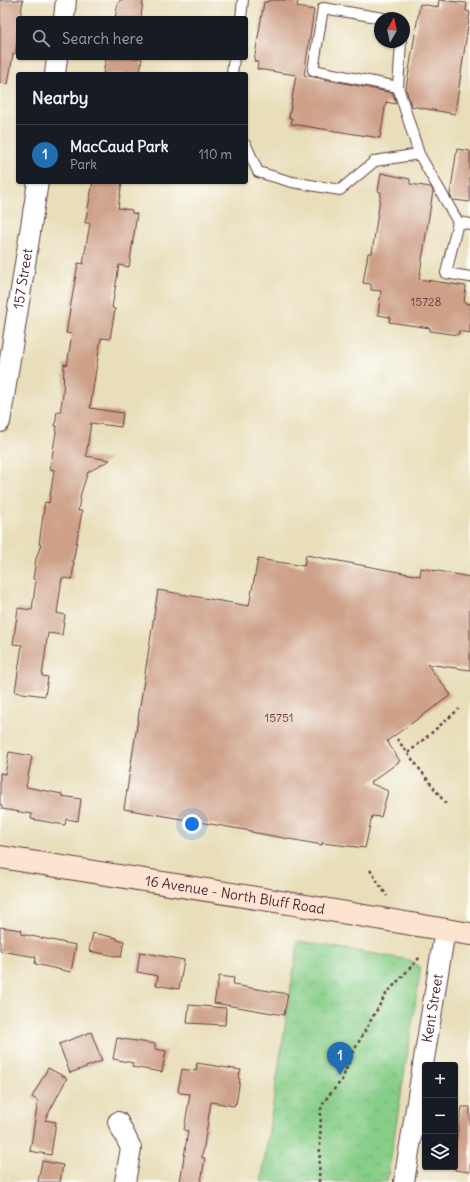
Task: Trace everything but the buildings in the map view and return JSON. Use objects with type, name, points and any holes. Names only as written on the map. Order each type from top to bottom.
[{"type":"main road","name":"16 Avenue - North Bluff Road","points":[[0,857],[470,934]]},
{"type":"street","points":[[64,16],[66,0]]},
{"type":"street","points":[[55,72],[57,60]]},
{"type":"street","name":"157 Street","points":[[0,422],[38,184]]},
{"type":"street","name":"Kent Street","points":[[404,1182],[445,930]]},
{"type":"street","points":[[118,1122],[131,1148],[125,1182]]},
{"type":"lane","points":[[240,16],[243,0]]},
{"type":"lane","points":[[374,16],[323,8],[313,70],[398,87]]},
{"type":"lane","points":[[401,48],[398,87],[419,154],[458,222],[446,273],[470,277]]},
{"type":"lane","points":[[232,72],[234,60]]},
{"type":"lane","points":[[248,150],[258,172],[292,182],[340,190],[374,161],[419,154]]},
{"type":"lane","points":[[458,222],[470,224]]},
{"type":"path","points":[[408,753],[458,709]]},
{"type":"path","points":[[397,739],[446,804]]},
{"type":"path","points":[[370,870],[388,896]]},
{"type":"path","points":[[319,1182],[322,1109],[325,1100],[342,1080],[356,1047],[386,994],[422,956]]},
{"type":"green space","points":[[298,941],[410,960],[421,968],[387,1182],[261,1182]]},
{"type":"place","name":"MacCaud Park","points":[[340,1075]]}]
